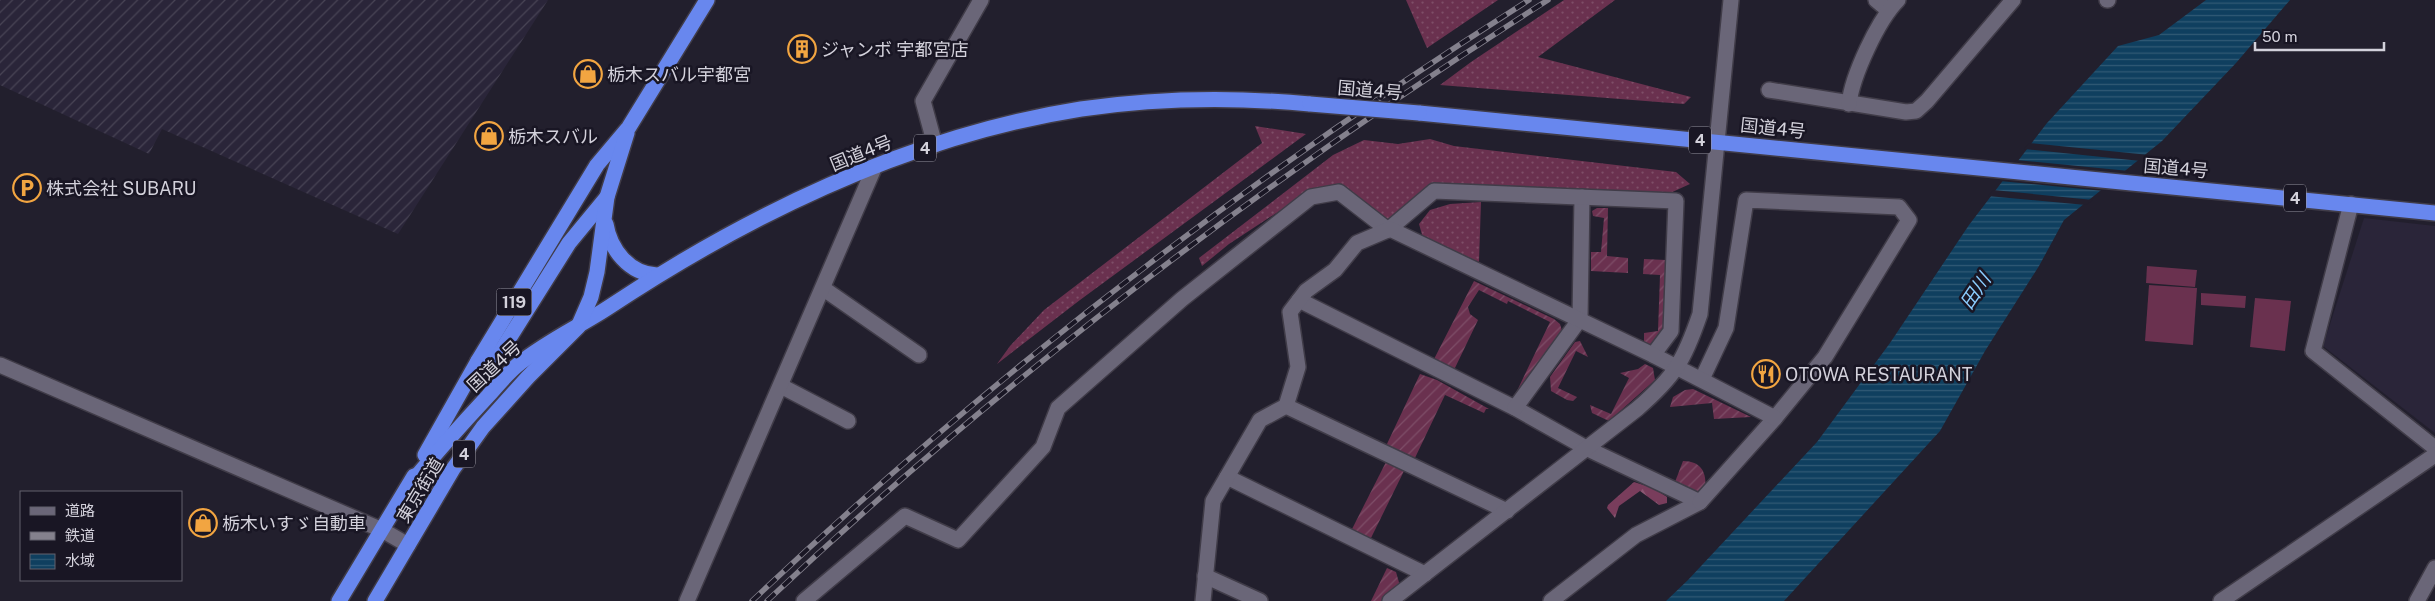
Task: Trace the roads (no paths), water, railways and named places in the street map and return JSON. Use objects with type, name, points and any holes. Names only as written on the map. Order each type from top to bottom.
[{"type":"highway","name":"東京街道","points":[[340,601],[410,484],[478,361],[597,164],[629,127],[707,0]]},
{"type":"highway","name":"国道4号","points":[[410,484],[452,434],[519,364],[657,275],[761,218],[821,189],[876,166],[935,145],[1033,119],[1081,109],[1128,104],[1229,100],[1310,104],[1982,167],[2435,213]]},
{"type":"highway","name":"東京街道","points":[[375,601],[453,469],[483,427],[528,377],[578,327],[591,297],[607,197],[629,127]]},
{"type":"highway","name":"東京街道","points":[[478,361],[492,358],[504,348],[569,243],[607,197]]},
{"type":"highway","points":[[605,215],[608,234],[619,255],[639,271],[657,275]]},
{"type":"street","points":[[935,145],[924,101],[981,0]]},
{"type":"street","points":[[1390,601],[1588,449],[1659,390],[1678,367],[1688,350],[1700,314],[1731,0]]},
{"type":"street","points":[[1849,104],[1851,86],[1893,5],[1876,0]]},
{"type":"street","points":[[1768,90],[1849,104],[1906,112],[1916,111],[1927,102],[2013,0]]},
{"type":"street","points":[[686,601],[824,289],[876,166]]},
{"type":"street","points":[[1202,601],[1213,501],[1260,420],[1286,406],[1298,367],[1290,312],[1306,291],[1335,270],[1357,243],[1388,230],[1434,191],[1676,201],[1671,331],[1653,355]]},
{"type":"street","points":[[804,601],[906,516],[958,540],[1043,447],[1058,408],[1182,299],[1311,197],[1339,192],[1388,230],[1390,229],[1580,319],[1702,379],[1775,418]]},
{"type":"street","points":[[1516,408],[1580,319],[1582,197]]},
{"type":"street","points":[[1551,601],[1636,536],[1700,502],[1775,418],[1825,357],[1910,220],[1899,207],[1746,200],[1726,328],[1702,379]]},
{"type":"street","points":[[2352,204],[2313,351],[2435,448]]},
{"type":"street","points":[[824,289],[919,355]]},
{"type":"street","points":[[1299,300],[1516,408],[1588,449],[1700,502]]},
{"type":"street","points":[[0,365],[382,530],[408,545]]},
{"type":"street","points":[[781,386],[848,421]]},
{"type":"street","points":[[1286,406],[1507,511]]},
{"type":"street","points":[[2221,601],[2435,455]]},
{"type":"street","points":[[1227,476],[1425,574]]},
{"type":"street","points":[[2417,601],[2435,568]]},
{"type":"street","points":[[1205,576],[1260,601]]},
{"type":"water","name":"田川","points":[[2206,0],[2290,0],[2236,63],[2162,141],[2064,220],[2039,266],[1985,351],[1940,431],[1784,601],[1666,601],[1817,442],[1890,343],[1969,225],[2047,123],[2118,46],[2159,35]]},
{"type":"railway","points":[[752,601],[842,518],[935,437],[1029,358],[1126,282],[1324,136],[1529,0]]},
{"type":"railway","points":[[767,601],[951,436],[1143,282],[1342,136],[1548,0]]},
{"type":"place","name":"ジャンボ 宇都宮店","points":[[802,49]]},
{"type":"place","name":"栃木スバル宇都宮","points":[[588,74]]},
{"type":"place","name":"栃木スバル","points":[[489,136]]},
{"type":"place","name":"株式会社 SUBARU","points":[[27,188]]},
{"type":"place","name":"OTOWA RESTAURANT","points":[[1766,374]]},
{"type":"place","name":"栃木いすゞ自動車","points":[[203,523]]}]
